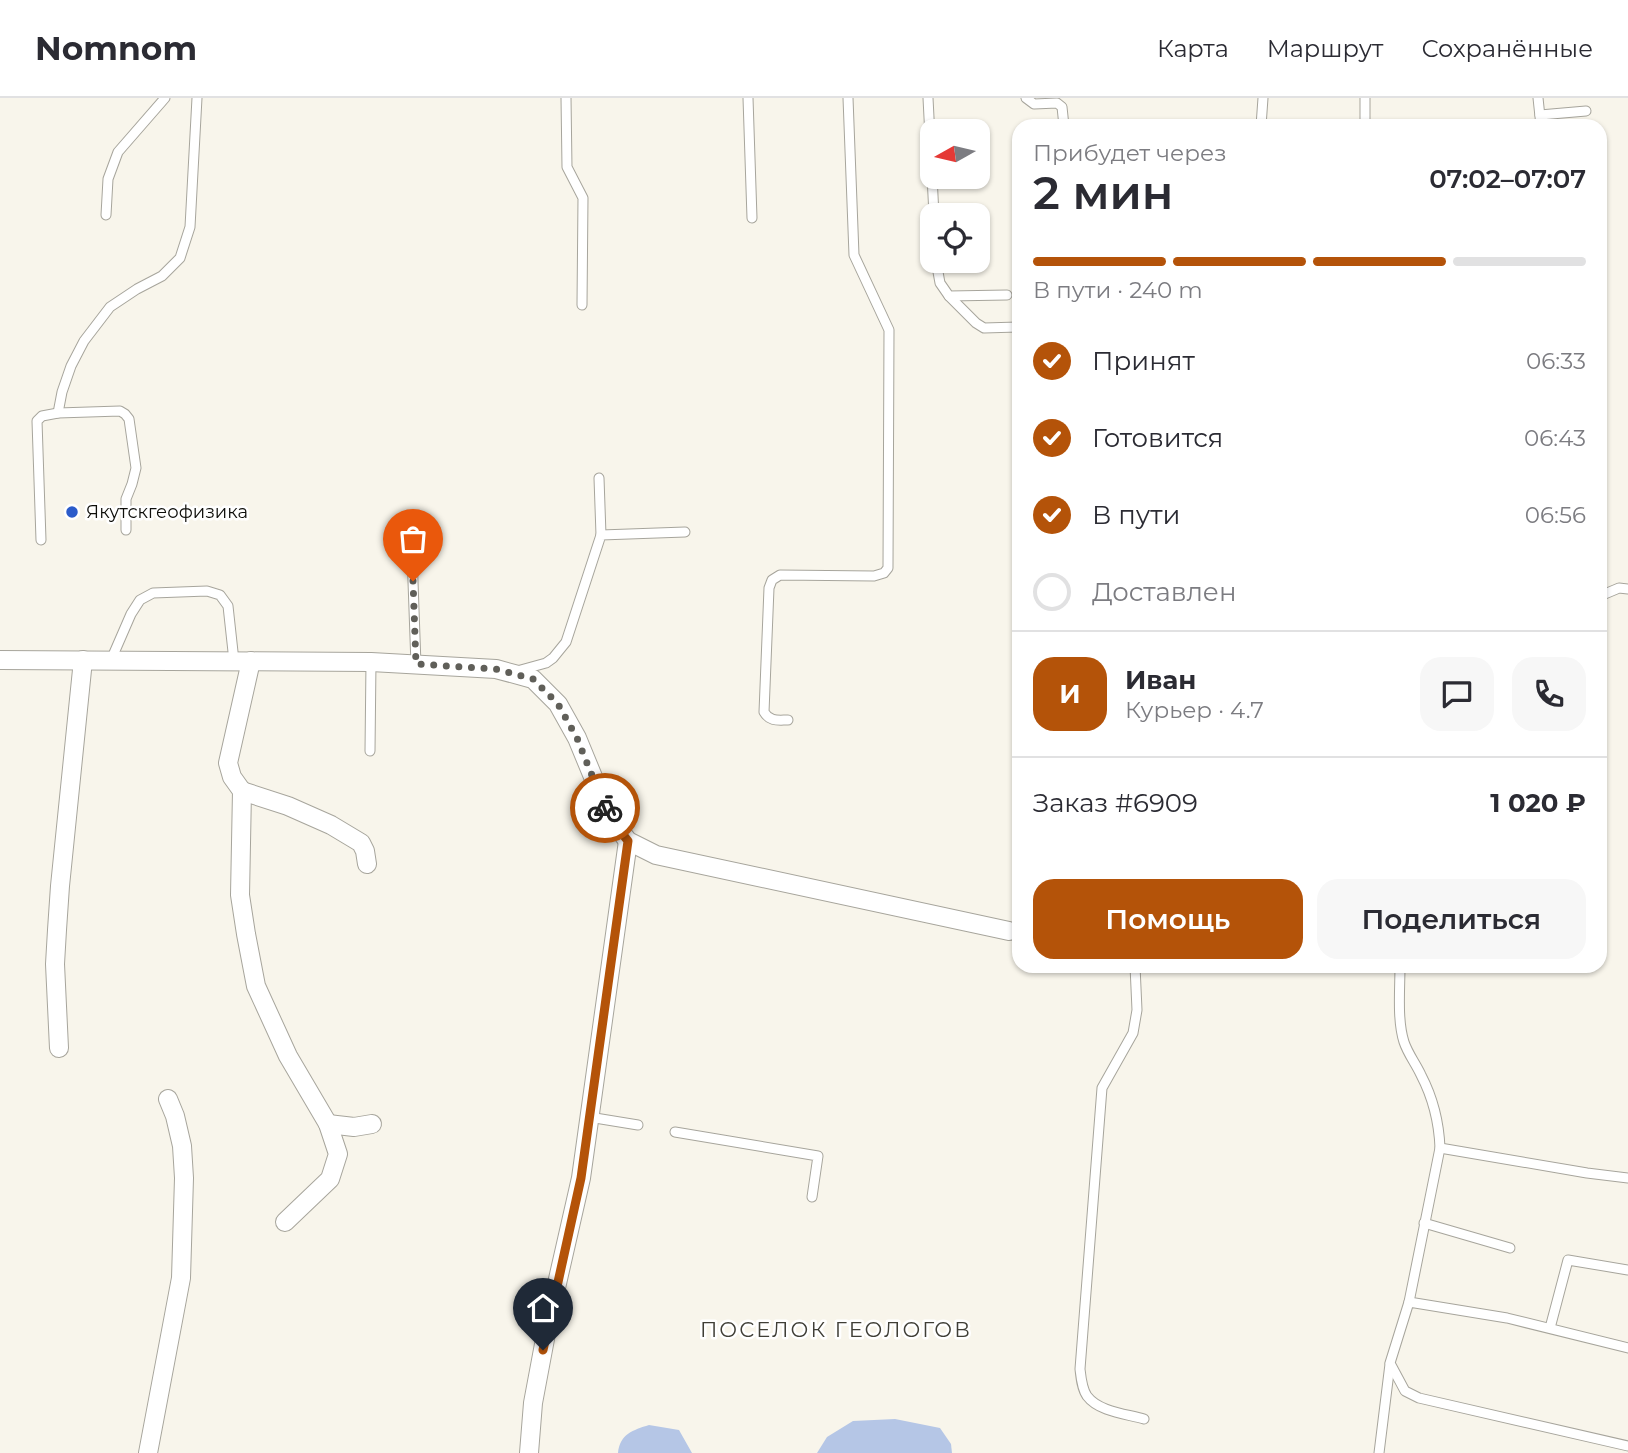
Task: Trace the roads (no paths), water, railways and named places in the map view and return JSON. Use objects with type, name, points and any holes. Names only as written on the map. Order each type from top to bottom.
[{"type":"street","points":[[0,660],[371,662],[496,669],[533,679],[558,704],[577,738],[610,818],[628,841],[656,855],[1012,932]]},
{"type":"street","points":[[58,1048],[55,964],[60,886],[83,660]]},
{"type":"street","points":[[242,661],[228,763],[232,777],[242,791],[288,806],[331,825],[361,843],[367,864]]},
{"type":"street","points":[[242,791],[240,895],[256,986],[288,1056],[328,1124],[338,1154],[330,1179],[285,1222]]},
{"type":"street","points":[[529,1453],[533,1403],[548,1323],[581,1178],[628,841]]},
{"type":"street","points":[[148,1453],[181,1278],[184,1178],[182,1146],[168,1099]]},
{"type":"street","points":[[328,1124],[372,1124]]},
{"type":"lane","points":[[106,215],[108,179],[118,152],[165,98]]},
{"type":"lane","points":[[58,413],[71,366],[85,341],[110,307],[162,276],[180,258],[190,227],[197,98]]},
{"type":"lane","points":[[566,98],[567,167],[583,198],[582,305]]},
{"type":"lane","points":[[748,98],[752,218]]},
{"type":"lane","points":[[788,720],[773,720],[767,718],[764,712],[768,588],[772,580],[780,575],[874,576],[884,573],[888,568],[889,330],[854,255],[848,98]]},
{"type":"lane","points":[[928,98],[933,203]]},
{"type":"lane","points":[[1026,98],[1034,104],[1057,103],[1062,107],[1064,119]]},
{"type":"lane","points":[[1262,119],[1263,98]]},
{"type":"lane","points":[[1365,98],[1365,119]]},
{"type":"lane","points":[[1538,98],[1540,119]]},
{"type":"lane","points":[[1540,115],[1586,111]]},
{"type":"lane","points":[[938,273],[940,283],[948,296],[976,323],[984,328],[1012,327]]},
{"type":"lane","points":[[948,296],[1007,295]]},
{"type":"lane","points":[[41,540],[37,421],[42,416],[58,413],[120,411],[129,419],[136,468],[126,499],[125,530]]},
{"type":"lane","points":[[509,673],[546,663],[566,642],[601,535],[599,478]]},
{"type":"lane","points":[[411,526],[416,664]]},
{"type":"lane","points":[[601,535],[685,533]]},
{"type":"lane","points":[[1607,593],[1628,589]]},
{"type":"lane","points":[[111,660],[131,614],[141,600],[153,593],[207,591],[220,595],[228,606],[242,661]]},
{"type":"lane","points":[[370,751],[371,662]]},
{"type":"lane","points":[[1135,973],[1137,1010],[1133,1033],[1102,1088],[1080,1369],[1087,1397],[1100,1407],[1144,1419]]},
{"type":"lane","points":[[1379,1453],[1390,1363],[1409,1302],[1440,1148],[1434,1104],[1402,1038],[1400,973]]},
{"type":"lane","points":[[589,1117],[638,1125]]},
{"type":"lane","points":[[675,1132],[818,1156],[812,1198]]},
{"type":"lane","points":[[1440,1148],[1628,1178]]},
{"type":"lane","points":[[1424,1223],[1510,1248]]},
{"type":"lane","points":[[1550,1328],[1568,1260],[1628,1270]]},
{"type":"lane","points":[[1409,1302],[1507,1318],[1628,1348]]},
{"type":"lane","points":[[1390,1363],[1405,1391],[1419,1398],[1628,1446]]},
{"type":"water","points":[[895,1419],[940,1428],[951,1444],[952,1453],[817,1453],[827,1437],[853,1421]]},
{"type":"water","points":[[649,1425],[679,1430],[692,1453],[618,1453],[624,1437]]},
{"type":"place","name":"Якутскгеофизика","points":[[72,512]]},
{"type":"district","name":"ПОСЕЛОК ГЕОЛОГОВ","points":[[836,1329]]}]
